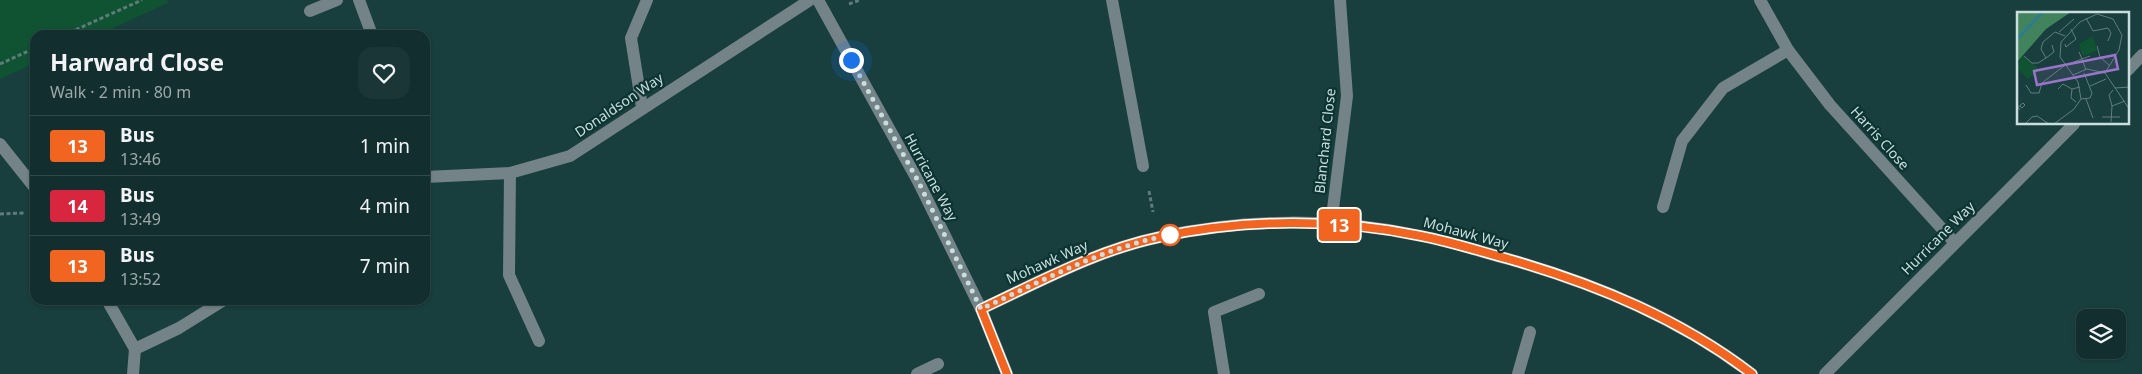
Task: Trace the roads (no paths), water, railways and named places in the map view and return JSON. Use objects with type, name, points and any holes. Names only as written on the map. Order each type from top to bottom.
[{"type":"street","points":[[310,11],[337,0]]},
{"type":"street","points":[[359,0],[370,30]]},
{"type":"street","points":[[642,107],[631,38],[647,0]]},
{"type":"street","name":"Donaldson Way","points":[[430,177],[510,173],[570,156],[642,107],[810,0]]},
{"type":"street","name":"Hurricane Way","points":[[818,0],[918,181],[981,309],[1007,374]]},
{"type":"street","points":[[1112,0],[1143,166]]},
{"type":"street","name":"Blanchard Close","points":[[1331,225],[1347,96],[1340,0]]},
{"type":"street","name":"Harris Close","points":[[1760,0],[1788,50],[1830,105],[1954,242]]},
{"type":"street","points":[[1662,207],[1682,142],[1723,88],[1788,50]]},
{"type":"street","name":"Hurricane Way","points":[[1825,374],[1954,242],[2073,125]]},
{"type":"street","points":[[0,144],[30,182]]},
{"type":"street","points":[[510,173],[509,275],[539,341]]},
{"type":"street","name":"Mohawk Way","points":[[981,309],[1087,260],[1158,237],[1227,226],[1272,222],[1331,225],[1421,236],[1576,280],[1678,325],[1709,343],[1752,374]]},
{"type":"street","points":[[1224,374],[1214,312],[1259,294]]},
{"type":"street","points":[[110,305],[135,349],[133,374]]},
{"type":"street","points":[[135,349],[180,328],[216,305]]},
{"type":"street","points":[[1518,374],[1530,332]]},
{"type":"street","points":[[917,374],[938,364]]}]
